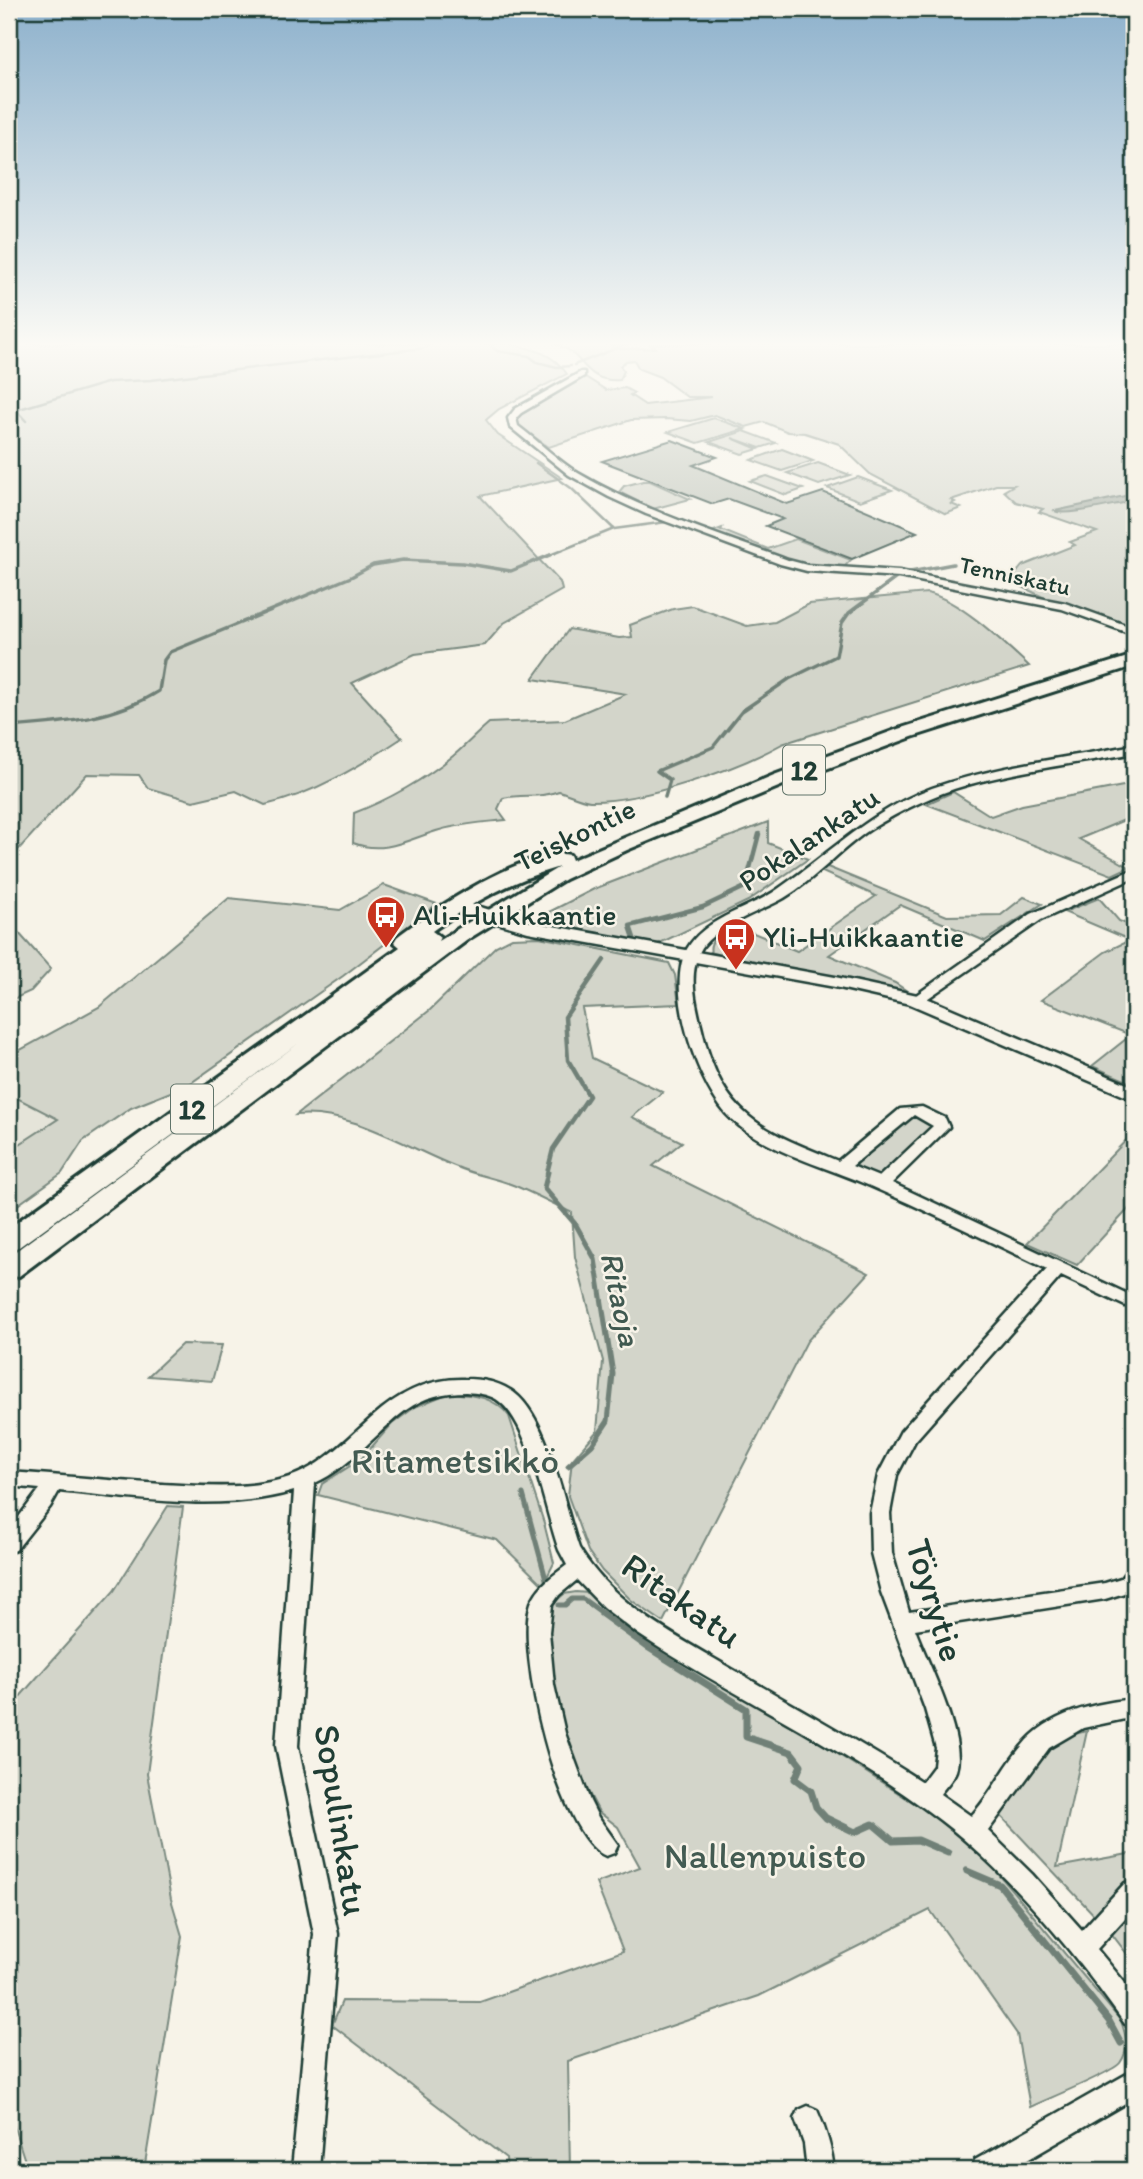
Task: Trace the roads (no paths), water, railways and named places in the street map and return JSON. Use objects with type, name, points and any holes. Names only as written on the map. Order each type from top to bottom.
[{"type":"highway","name":"Teiskontie","points":[[9,1241],[375,975],[563,859],[646,820],[871,734],[1134,650]]},
{"type":"highway","name":"Teiskontie","points":[[9,1269],[479,912],[620,846],[781,779],[905,733],[1134,660]]},
{"type":"highway","name":"12","points":[[375,975],[380,964],[443,911],[530,867],[563,859]]},
{"type":"street","name":"Tenniskatu","points":[[538,446],[572,473],[641,509],[784,562],[807,568],[885,572],[1065,606],[1134,632]]},
{"type":"street","name":"Pokalankatu","points":[[690,958],[706,934],[782,893],[866,827],[933,792],[971,780],[1134,749]]},
{"type":"street","points":[[916,1000],[1027,922],[1134,873]]},
{"type":"street","points":[[479,912],[528,927],[835,982],[916,1000],[1134,1094]]},
{"type":"street","points":[[690,958],[684,977],[696,1036],[711,1080],[727,1107],[743,1121],[1134,1304]]},
{"type":"street","points":[[841,1167],[906,1112],[916,1110],[939,1121],[941,1128],[881,1184]]},
{"type":"street","name":"Töyrytie","points":[[925,1796],[945,1769],[947,1748],[883,1564],[879,1525],[886,1484],[899,1450],[908,1436],[1058,1268]]},
{"type":"street","name":"Ritakatu","points":[[9,1479],[233,1494],[271,1490],[306,1480],[347,1454],[406,1399],[440,1385],[461,1383],[488,1387],[513,1402],[525,1419],[569,1551],[579,1568],[621,1609],[653,1633],[925,1796],[973,1830],[1032,1890],[1134,2015]]},
{"type":"street","name":"Sopulinkatu","points":[[305,2170],[326,1934],[287,1746],[306,1480]]},
{"type":"street","points":[[9,1544],[43,1502],[53,1483]]},
{"type":"street","points":[[579,1568],[548,1593],[541,1605],[539,1631],[542,1687],[552,1732],[585,1815],[597,1837],[606,1845]]},
{"type":"street","points":[[902,1622],[1105,1591],[1132,1584]]},
{"type":"street","points":[[973,1830],[988,1816],[1032,1750],[1048,1735],[1085,1717],[1134,1708]]},
{"type":"street","points":[[1080,1948],[1099,1931],[1134,1891]]},
{"type":"street","points":[[987,2170],[1134,2083]]},
{"type":"street","points":[[808,2119],[817,2144],[821,2170]]},
{"type":"waterway","points":[[536,463],[571,488],[614,529]]},
{"type":"waterway","points":[[614,529],[667,522]]},
{"type":"waterway","points":[[545,557],[614,529]]},
{"type":"waterway","points":[[9,727],[87,718],[142,701],[159,691],[164,660],[170,652],[351,577],[373,565],[403,560],[462,563],[511,571],[550,555]]},
{"type":"waterway","points":[[905,573],[953,564]]},
{"type":"waterway","points":[[665,797],[670,780],[657,771],[713,747],[742,711],[789,679],[836,656],[842,623],[849,613],[896,578]]},
{"type":"waterway","points":[[634,938],[630,926],[703,907],[745,887],[759,834]]},
{"type":"waterway","name":"Ritaoja","points":[[547,1173],[553,1149],[589,1096],[568,1060],[565,1017],[604,960]]},
{"type":"waterway","name":"Ritaoja","points":[[548,1172],[544,1188],[576,1225],[595,1259],[613,1374],[608,1421],[592,1445],[568,1466]]},
{"type":"waterway","points":[[523,1494],[546,1579]]},
{"type":"waterway","points":[[559,1605],[565,1605],[572,1599],[583,1599],[605,1615]]},
{"type":"waterway","points":[[602,1614],[646,1646],[746,1709],[746,1737],[791,1752],[801,1765],[795,1779],[811,1791],[816,1807],[826,1818],[855,1832],[873,1824],[893,1841],[918,1840],[948,1853]]},
{"type":"waterway","points":[[967,1871],[1000,1885],[1109,2021],[1121,2043]]},
{"type":"place","name":"Ali-Huikkaantie","points":[[386,949]]},
{"type":"place","name":"Yli-Huikkaantie","points":[[736,971]]},
{"type":"park label","name":"Ritametsikkö","points":[[455,1460]]},
{"type":"park label","name":"Nallenpuisto","points":[[765,1855]]}]
